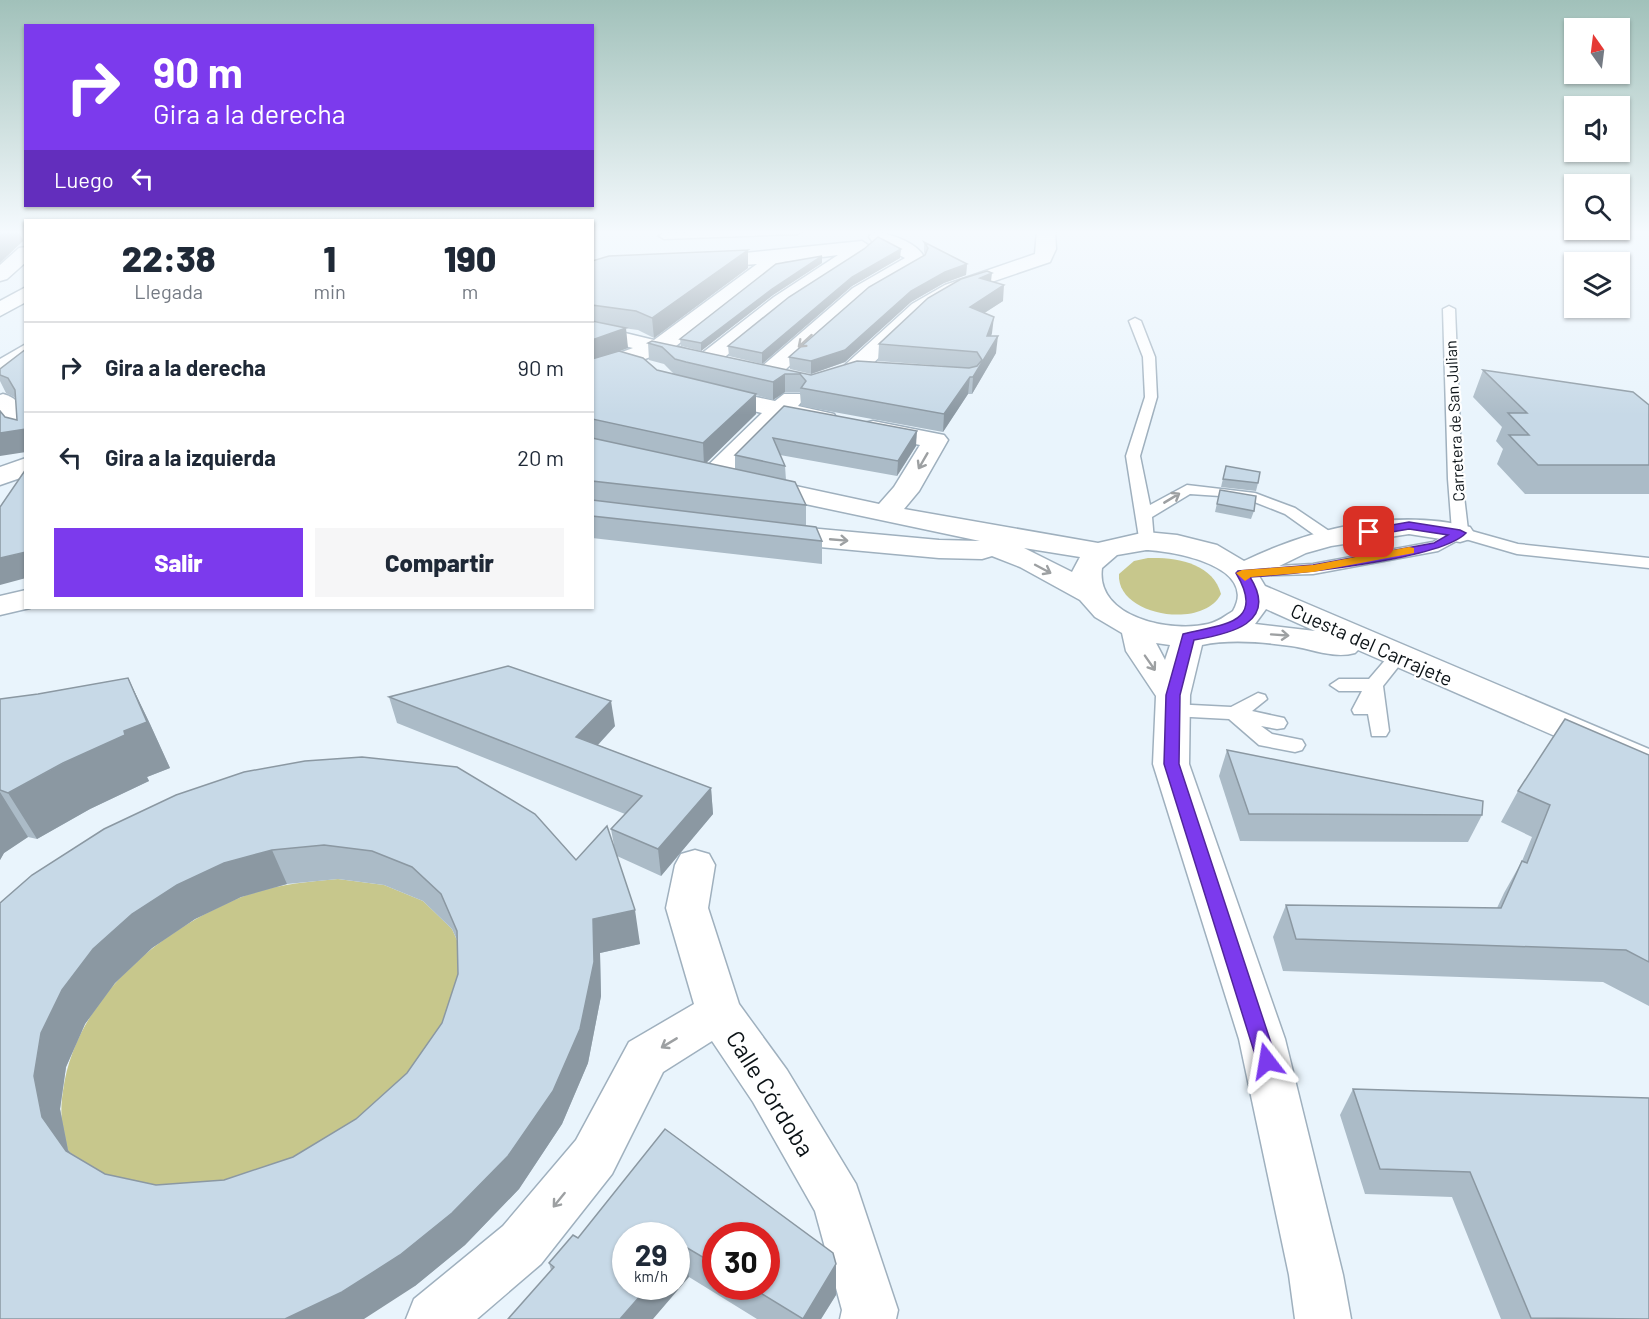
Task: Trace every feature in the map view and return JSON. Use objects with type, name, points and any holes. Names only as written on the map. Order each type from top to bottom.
[{"type":"street","points":[[654,360],[667,343],[732,293]]},
{"type":"street","points":[[706,360],[794,293]]},
{"type":"street","points":[[751,370],[859,293]]},
{"type":"street","points":[[946,293],[919,308],[777,410],[733,460],[700,474],[951,528],[1101,552]]},
{"type":"street","points":[[0,310],[24,294]]},
{"type":"street","points":[[0,315],[24,316]]},
{"type":"street","points":[[594,331],[630,338],[654,360]]},
{"type":"street","points":[[0,369],[24,353]]},
{"type":"street","points":[[594,370],[618,360],[706,360],[751,370],[825,377],[888,371]]},
{"type":"street","points":[[692,390],[777,410],[935,440],[905,491],[885,514]]},
{"type":"street","points":[[10,400],[24,428]]},
{"type":"street","points":[[0,465],[24,461]]},
{"type":"street","points":[[0,477],[24,467]]},
{"type":"street","points":[[1101,552],[1089,563],[1084,578],[1089,593],[1100,606],[1116,618],[1137,627],[1188,637],[1222,632],[1242,622],[1253,608],[1248,583],[1296,547],[1329,538],[1409,526],[1460,533]]},
{"type":"street","points":[[951,528],[1003,550],[1089,593]]},
{"type":"street","name":"Cuesta del Carrajete","points":[[1101,552],[1121,544],[1145,528],[1173,542],[1200,549],[1224,560],[1248,583],[1491,695],[1649,764]]},
{"type":"street","points":[[752,531],[939,549],[1003,550]]},
{"type":"street","points":[[0,606],[24,600]]},
{"type":"street","points":[[1137,627],[1142,651],[1173,703]]},
{"type":"street","name":"Cuesta del Carrajete","points":[[1222,632],[1290,636],[1341,645],[1384,674],[1491,695]]},
{"type":"street","points":[[1188,637],[1173,703],[1171,764],[1262,1039],[1316,1275],[1323,1319]]},
{"type":"street","name":"Calle Córdoba","points":[[695,865],[687,908],[719,1012],[770,1086],[838,1202],[870,1310],[868,1319]]},
{"type":"street","points":[[434,1319],[522,1245],[594,1156],[646,1057],[719,1012]]},
{"type":"lane","name":"Carretera de San Julian","points":[[1449,309],[1455,479],[1460,533]]},
{"type":"lane","points":[[1135,321],[1149,357],[1151,397],[1133,456],[1145,528]]},
{"type":"lane","points":[[1145,528],[1186,489],[1255,498],[1290,511],[1329,538]]},
{"type":"lane","points":[[1248,583],[1438,546],[1460,533],[1517,549],[1649,564]]},
{"type":"lane","points":[[1339,685],[1384,674]]},
{"type":"lane","points":[[1360,710],[1384,674]]},
{"type":"lane","points":[[1379,731],[1384,674]]},
{"type":"lane","points":[[1234,713],[1258,699]]},
{"type":"lane","points":[[1173,703],[1277,723]]},
{"type":"lane","points":[[1234,713],[1266,740],[1294,745]]},
{"type":"green space","points":[[1148,558],[1170,559],[1192,564],[1210,575],[1221,594],[1211,605],[1197,612],[1180,615],[1145,608],[1131,600],[1122,588],[1119,574],[1134,561]]},
{"type":"green space","points":[[338,879],[384,885],[423,901],[452,929],[468,965],[454,1057],[245,1212],[93,1183],[68,1150],[63,1129],[62,1105],[71,1058],[84,1027],[103,999],[125,973],[151,950],[179,929],[209,912],[263,890]]},
{"type":"building","points":[[594,293],[688,293],[652,318],[636,311],[594,305]]},
{"type":"building","points":[[739,293],[767,293],[701,343],[680,339]]},
{"type":"building","points":[[796,293],[834,293],[762,353],[728,346]]},
{"type":"building","points":[[863,293],[909,293],[845,350],[811,361],[789,357]]},
{"type":"building","points":[[937,293],[992,293],[970,307],[994,317],[987,336],[998,336],[973,377],[970,377],[944,414],[801,388],[806,381],[800,374],[785,374],[773,382],[686,362],[675,359],[662,347],[648,343],[652,341],[811,375],[857,361],[969,368],[977,366],[982,360],[977,352],[879,344],[928,298]]},
{"type":"building","points":[[594,321],[626,328],[594,339]]},
{"type":"building","points":[[24,351],[24,429],[0,433],[0,411],[5,417],[17,420],[15,390],[8,378],[0,375],[0,369]]},
{"type":"building","points":[[619,351],[643,358],[657,370],[756,394],[703,443],[594,419],[594,358]]},
{"type":"building","points":[[1483,370],[1633,392],[1649,405],[1649,465],[1538,465],[1509,435],[1529,435],[1508,413],[1527,413]]},
{"type":"building","points":[[784,406],[917,431],[898,461],[773,438],[785,466],[735,455]]},
{"type":"building","points":[[594,438],[795,482],[806,505],[594,481]]},
{"type":"building","points":[[1226,466],[1260,472],[1258,483],[1223,479]]},
{"type":"building","points":[[24,472],[24,552],[0,558],[0,507]]},
{"type":"building","points":[[1220,490],[1256,496],[1254,511],[1217,504]]},
{"type":"building","points":[[594,500],[816,527],[822,541],[594,516]]},
{"type":"building","points":[[508,666],[611,701],[576,737],[711,788],[658,849],[611,829],[642,796],[389,697]]},
{"type":"building","points":[[128,678],[147,722],[124,731],[125,735],[63,763],[8,793],[0,790],[0,699]]},
{"type":"building","points":[[1565,719],[1649,755],[1649,962],[1626,950],[1296,939],[1286,905],[1501,908],[1522,861],[1527,863],[1550,805],[1518,791]]},
{"type":"building","points":[[1227,750],[1483,801],[1482,815],[1249,814]]},
{"type":"building","points":[[362,757],[457,767],[535,814],[576,860],[607,826],[635,910],[593,919],[594,962],[580,1029],[553,1091],[508,1156],[452,1213],[400,1255],[342,1292],[285,1319],[0,1319],[0,903],[32,875],[104,829],[176,795],[244,772],[305,761]],"holes":[[[324,845],[372,851],[412,867],[441,894],[457,931],[458,974],[442,1023],[407,1073],[356,1119],[293,1157],[224,1180],[156,1185],[105,1174],[66,1151],[42,1117],[34,1076],[41,1033],[62,990],[93,949],[132,914],[177,885],[224,863],[272,850]]]},
{"type":"building","points":[[1353,1089],[1649,1098],[1649,1319],[1531,1318],[1470,1172],[1380,1169]]},
{"type":"building","points":[[665,1129],[833,1253],[836,1264],[803,1319],[772,1300],[780,1300],[780,1222],[702,1222],[702,1257],[690,1250],[690,1222],[612,1222],[612,1300],[637,1300],[620,1319],[508,1319],[554,1267],[549,1263],[573,1235],[578,1238]]},
{"type":"slow traffic","points":[[1245,577],[1242,573],[1313,569],[1409,551]]},
{"type":"route","points":[[1267,1061],[1262,1039],[1171,764],[1173,695],[1188,637],[1222,632],[1242,622],[1253,608],[1253,592],[1242,573],[1313,569],[1438,546],[1460,533],[1409,526],[1369,532]]}]
